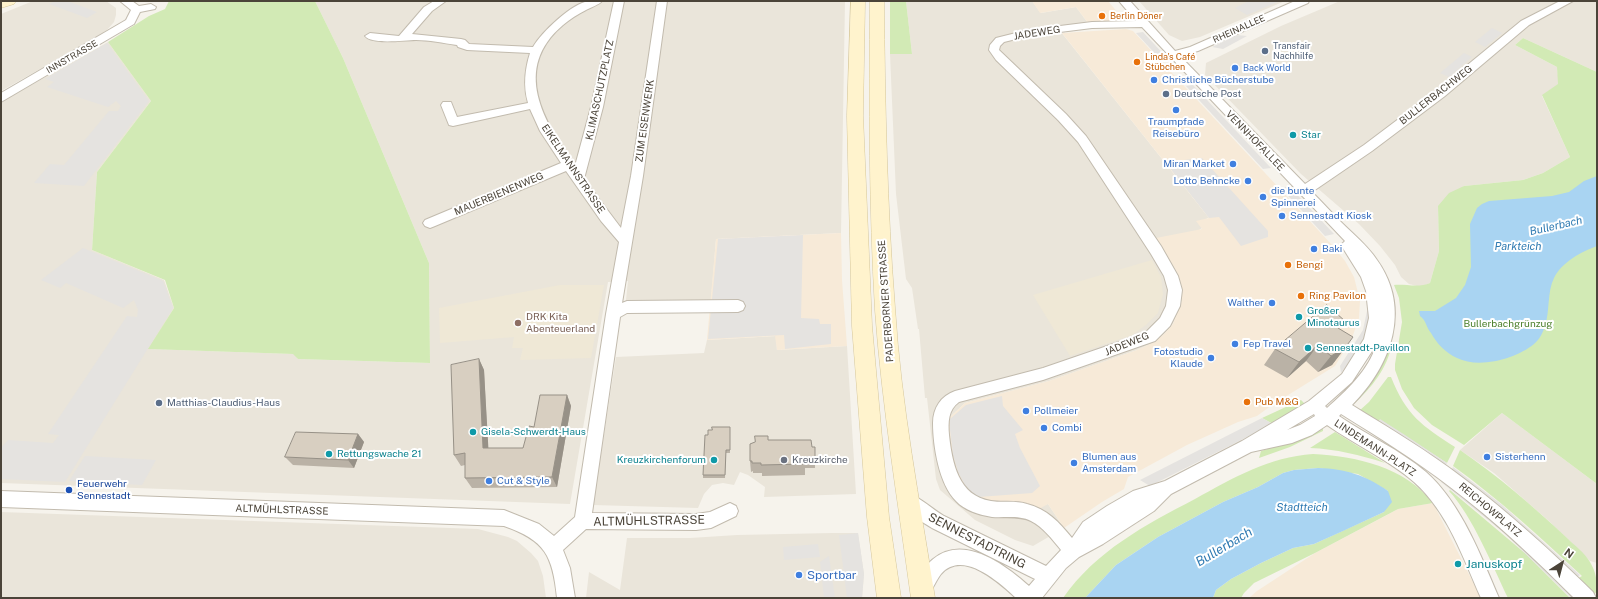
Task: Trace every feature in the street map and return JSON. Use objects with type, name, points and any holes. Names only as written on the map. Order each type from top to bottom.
[{"type":"main road","points":[[1,4],[9,1]]},
{"type":"main road","points":[[858,1],[855,116],[862,326],[878,517],[889,598]]},
{"type":"main road","name":"PADERBORNER STRASSE","points":[[877,1],[877,114],[885,309],[892,394],[922,595]]},
{"type":"street","points":[[125,1],[136,10],[151,7]]},
{"type":"street","points":[[402,38],[428,9],[441,1]]},
{"type":"street","points":[[572,1],[592,3]]},
{"type":"street","name":"KLIMASCHUTZPLATZ","points":[[578,179],[596,111],[619,1]]},
{"type":"street","name":"ZUM EISENWERK","points":[[626,241],[637,176],[662,1]]},
{"type":"street","name":"VENNHOFALLEE","points":[[1124,1],[1172,55],[1338,227]]},
{"type":"street","name":"RHEINALLEE","points":[[1172,55],[1194,49],[1304,1]]},
{"type":"street","name":"BULLERBACHWEG","points":[[1304,191],[1368,148],[1445,90],[1525,23],[1538,15],[1568,1]]},
{"type":"street","name":"EIKELMANNSTRASSE","points":[[592,3],[572,14],[556,26],[538,46],[531,64],[530,90],[537,116],[612,228],[626,241]]},
{"type":"street","name":"INNSTRASSE","points":[[1,98],[120,30],[130,22],[136,10]]},
{"type":"street","name":"JADEWEG","points":[[1073,551],[1046,520],[1034,514],[1022,511],[998,511],[983,509],[961,496],[949,475],[941,438],[941,418],[946,404],[955,397],[1043,374],[1150,337],[1165,322],[1173,306],[1175,290],[1171,276],[1156,250],[1082,139],[1067,122],[1000,58],[994,50],[995,45],[1000,40],[1028,33],[1092,25],[1144,24]]},
{"type":"street","points":[[370,36],[402,38],[416,37],[461,42],[462,45],[467,47],[536,50]]},
{"type":"street","points":[[447,105],[453,122],[534,105]]},
{"type":"street","name":"MAUERBIENENWEG","points":[[430,224],[568,164]]},
{"type":"street","name":"SENNESTADTRING","points":[[1248,446],[1297,434],[1327,417],[1341,406],[1360,386],[1379,358],[1388,334],[1389,315],[1386,292],[1380,277],[1368,257],[1354,239],[1338,227]]},
{"type":"street","name":"SENNESTADTRING","points":[[922,595],[932,571],[945,560],[955,558],[971,558],[991,566],[1030,598],[1060,562],[1073,551],[1098,538],[1148,506],[1168,488],[1248,446],[1314,406],[1347,378],[1371,340],[1376,318],[1373,291],[1367,276],[1338,227]]},
{"type":"street","points":[[583,521],[613,314],[626,241]]},
{"type":"street","points":[[613,314],[620,309],[627,307],[738,306]]},
{"type":"street","name":"LINDEMANN-PLATZ","points":[[1314,406],[1327,417],[1420,477],[1431,487],[1451,516],[1490,598]]},
{"type":"street","name":"REICHOWPLATZ","points":[[1341,406],[1385,432],[1473,494],[1534,547],[1587,598]]},
{"type":"street","points":[[1371,445],[1385,432]]},
{"type":"street","name":"ALTMÜHLSTRASSE","points":[[1,499],[504,518],[524,524],[541,536],[553,548],[561,563],[566,598]]},
{"type":"street","name":"SENNESTADTRING","points":[[908,501],[923,513],[938,522],[1048,576]]},
{"type":"street","name":"ALTMÜHLSTRASSE","points":[[553,548],[583,521],[696,522],[712,520],[730,511]]},
{"type":"shaded area","points":[[33,1],[106,1],[116,8],[116,15],[114,22],[107,30],[97,37],[1,91],[1,14]]},
{"type":"shaded area","points":[[55,1],[67,1],[97,12],[87,18],[49,4]]},
{"type":"shaded area","points":[[315,1],[845,1],[841,233],[716,239],[711,300],[626,300],[628,281],[608,282],[570,504],[1,483],[1,102],[108,42],[151,101],[97,172],[92,250],[164,280],[174,308],[149,349],[294,354],[298,359],[430,363],[429,263],[343,58]]},
{"type":"shaded area","points":[[906,1],[1032,1],[1041,13],[1076,7],[1088,23],[1057,27],[1209,218],[1207,218],[1202,228],[1166,252],[1177,272],[1181,285],[1182,300],[1173,324],[1164,334],[1152,343],[1137,350],[1049,381],[965,403],[949,418],[956,472],[1015,502],[1035,506],[1048,504],[1064,528],[1033,546],[1015,540],[975,520],[940,490],[936,479],[927,398],[925,398],[919,329],[912,288],[906,279],[896,194],[890,54],[912,54]]},
{"type":"shaded area","points":[[1032,1],[1108,1],[1124,20],[1088,23],[1076,7],[1040,13]]},
{"type":"shaded area","points":[[1139,1],[1285,1],[1200,37],[1182,41],[1169,35]]},
{"type":"shaded area","points":[[1249,1],[1280,1],[1247,15],[1235,8]]},
{"type":"shaded area","points":[[1340,1],[1597,1],[1597,72],[1523,38],[1515,45],[1557,67],[1559,84],[1542,96],[1570,157],[1543,173],[1523,180],[1464,186],[1438,207],[1439,251],[1430,283],[1421,287],[1409,284],[1401,277],[1395,265],[1380,246],[1359,224],[1301,174],[1205,75],[1206,63],[1281,26]]},
{"type":"shaded area","points":[[1492,28],[1502,33],[1485,47],[1475,42]]},
{"type":"shaded area","points":[[1126,29],[1133,31],[1332,245],[1345,261],[1354,277],[1360,301],[1359,318],[1352,338],[1335,366],[1257,416],[1238,422],[1187,445],[1128,477],[1124,489],[1064,528],[1048,504],[1039,509],[1035,506],[1015,502],[984,501],[967,492],[956,472],[948,430],[949,418],[965,403],[1049,381],[1137,350],[1152,343],[1164,334],[1173,324],[1182,300],[1181,285],[1177,272],[1156,238],[1202,229],[1196,221],[1209,218],[1062,33]]},
{"type":"shaded area","points":[[1143,32],[1168,59],[1161,60],[1136,33]]},
{"type":"shaded area","points":[[1237,35],[1247,36],[1223,49],[1212,47]]},
{"type":"shaded area","points":[[107,43],[149,101],[84,186],[34,183],[50,164],[64,165],[109,111],[118,111],[121,106],[116,101],[108,107],[47,87],[54,82],[45,79]]},
{"type":"shaded area","points":[[1464,53],[1472,57],[1449,77],[1440,73]]},
{"type":"shaded area","points":[[1193,85],[1271,168],[1263,169],[1186,86]]},
{"type":"shaded area","points":[[1202,158],[1268,231],[1268,237],[1241,246],[1219,217],[1209,218],[1169,167],[1181,164],[1184,160]]},
{"type":"shaded area","points":[[1289,186],[1334,234],[1325,236],[1281,188]]},
{"type":"shaded area","points":[[841,233],[842,280],[847,346],[777,350],[775,336],[707,340],[716,239]]},
{"type":"shaded area","points":[[803,235],[801,318],[819,319],[820,324],[831,324],[831,344],[785,349],[784,335],[708,339],[718,239]]},
{"type":"shaded area","points":[[83,248],[163,281],[173,308],[65,482],[1,479],[1,448],[8,440],[53,443],[59,435],[48,434],[127,316],[137,317],[138,310],[134,300],[123,308],[66,283],[60,288],[41,280]]},
{"type":"shaded area","points":[[1152,260],[1161,277],[1163,294],[1158,313],[1146,325],[1132,335],[1070,356],[1033,295]]},
{"type":"shaded area","name":"DRK Kita Abenteuerland","points":[[560,285],[604,285],[591,358],[520,360],[523,348],[512,348],[514,337],[440,343],[439,308]]},
{"type":"shaded area","points":[[1367,311],[1372,312],[1371,320],[1362,345],[1341,373],[1340,366],[1363,330]]},
{"type":"shaded area","points":[[776,336],[777,350],[847,346],[856,494],[764,497],[765,487],[748,475],[740,472],[734,485],[723,483],[712,485],[704,494],[698,508],[593,505],[616,357],[704,353],[707,340]]},
{"type":"shaded area","points":[[1002,396],[1003,406],[1023,430],[1015,434],[1020,448],[1040,486],[1032,493],[978,497],[968,491],[958,472],[953,455],[950,419],[966,405]]},
{"type":"shaded area","points":[[1502,413],[1597,484],[1597,563],[1590,561],[1550,522],[1494,473],[1460,450]]},
{"type":"shaded area","points":[[1262,418],[1273,424],[1150,486],[1140,480]]},
{"type":"shaded area","points":[[1380,419],[1447,463],[1445,466],[1378,422]]},
{"type":"shaded area","points":[[85,456],[156,460],[142,485],[69,481]]},
{"type":"shaded area","points":[[1453,467],[1501,504],[1580,575],[1576,578],[1451,471]]},
{"type":"shaded area","points":[[1443,479],[1483,510],[1578,598],[1571,598],[1503,532],[1441,482]]},
{"type":"shaded area","points":[[1433,503],[1481,598],[1249,598],[1257,591],[1315,553],[1398,509]]},
{"type":"shaded area","points":[[1,512],[478,529],[517,541],[531,553],[538,561],[543,576],[546,598],[1,598]]},
{"type":"shaded area","points":[[858,533],[864,574],[862,598],[586,598],[589,572],[620,590],[627,538],[690,538],[737,535]]},
{"type":"shaded area","points":[[858,533],[864,574],[862,598],[847,598],[839,535]]},
{"type":"shaded area","points":[[818,544],[820,557],[784,560],[783,547]]},
{"type":"shaded area","points":[[829,556],[835,598],[824,598],[820,562]]},
{"type":"green space","points":[[169,1],[315,1],[343,58],[429,263],[430,363],[298,359],[293,354],[148,349],[174,308],[165,280],[92,250],[97,172],[151,101],[108,42],[149,16],[165,9]]},
{"type":"green space","points":[[890,1],[906,1],[912,54],[890,54]]},
{"type":"green space","name":"Bullerbachgrünzug","points":[[1523,38],[1597,72],[1597,484],[1502,413],[1464,445],[1432,425],[1414,408],[1402,389],[1395,370],[1402,322],[1399,298],[1394,285],[1417,286],[1430,283],[1439,251],[1438,206],[1449,193],[1464,186],[1523,180],[1543,173],[1570,157],[1542,95],[1558,84],[1557,67],[1515,45]]},
{"type":"green space","points":[[1390,343],[1392,344],[1390,353],[1378,377],[1354,404],[1351,403],[1386,354]]},
{"type":"green space","points":[[1388,377],[1391,377],[1403,401],[1416,418],[1433,433],[1455,447],[1447,463],[1380,420],[1378,422],[1359,411],[1369,402]]},
{"type":"green space","points":[[1301,400],[1305,404],[1273,424],[1262,418]]},
{"type":"green space","points":[[1320,427],[1323,431],[1290,447],[1259,458],[1261,451],[1286,443]]},
{"type":"green space","points":[[1335,432],[1385,463],[1348,453],[1310,448]]},
{"type":"green space","points":[[1460,450],[1515,492],[1585,555],[1594,569],[1596,576],[1597,591],[1594,595],[1577,579],[1582,576],[1551,547],[1503,505],[1453,466]]},
{"type":"green space","points":[[1313,454],[1346,457],[1379,466],[1394,472],[1408,480],[1422,491],[1433,503],[1398,509],[1254,583],[1241,598],[1213,598],[1216,590],[1231,579],[1261,563],[1293,548],[1314,544],[1384,512],[1388,491],[1358,474],[1318,468],[1294,470],[1283,473],[1258,487],[1223,502],[1158,537],[1116,565],[1085,598],[1063,598],[1076,581],[1091,566],[1106,553],[1140,529],[1237,476],[1281,459]]},
{"type":"green space","points":[[1450,490],[1526,554],[1570,598],[1508,598],[1489,556],[1474,528],[1458,502],[1449,491]]},
{"type":"water","name":"Parkteich","points":[[1597,176],[1597,246],[1572,258],[1557,272],[1550,289],[1548,314],[1545,326],[1538,340],[1517,354],[1497,361],[1476,363],[1457,358],[1446,351],[1433,337],[1424,320],[1420,316],[1419,311],[1435,311],[1456,298],[1465,285],[1471,267],[1470,224],[1477,208],[1489,201],[1552,196],[1569,192],[1584,181]]},
{"type":"water","name":"Stadtteich","points":[[1318,468],[1346,471],[1363,477],[1380,485],[1388,491],[1392,502],[1384,512],[1314,544],[1293,548],[1231,579],[1216,590],[1213,598],[1085,598],[1116,565],[1158,537],[1223,502],[1258,487],[1283,473],[1294,470]]},
{"type":"building","points":[[1327,305],[1345,321],[1338,328],[1353,337],[1345,348],[1331,356],[1318,345],[1299,362],[1275,349]]},
{"type":"building","name":"Gisela-Schwerdt-Haus","points":[[479,359],[483,448],[523,448],[529,426],[534,427],[540,395],[567,395],[552,477],[465,478],[465,453],[454,455],[451,365]]},
{"type":"building","name":"Kreuzkirchenforum","points":[[712,427],[730,427],[730,450],[726,450],[725,475],[703,475],[705,435],[708,435],[708,430],[712,430]]},
{"type":"building","points":[[296,432],[358,434],[348,460],[285,457]]},
{"type":"building","points":[[755,436],[768,436],[768,440],[811,440],[812,447],[815,447],[815,457],[805,457],[805,464],[761,465],[761,463],[752,463],[752,461],[750,461],[750,444],[755,442]]},
{"type":"place","name":"Berlin Döner","points":[[1102,16]]},
{"type":"place","name":"Transfair Nachhilfe","points":[[1265,51]]},
{"type":"place","name":"Linda's Café Stübchen","points":[[1137,62]]},
{"type":"place","name":"Back World","points":[[1235,68]]},
{"type":"place","name":"Christliche Bücherstube","points":[[1154,80]]},
{"type":"place","name":"Deutsche Post","points":[[1166,94]]},
{"type":"place","name":"Traumpfade Reisebüro","points":[[1176,110]]},
{"type":"place","name":"Star","points":[[1293,135]]},
{"type":"place","name":"Miran Market","points":[[1233,164]]},
{"type":"place","name":"Lotto Behncke","points":[[1248,181]]},
{"type":"place","name":"die bunte Spinnerei","points":[[1263,197]]},
{"type":"place","name":"Sennestadt Kiosk","points":[[1282,216]]},
{"type":"place","name":"Baki","points":[[1314,249]]},
{"type":"place","name":"Bengi","points":[[1288,265]]},
{"type":"place","name":"Ring Pavilon","points":[[1301,296]]},
{"type":"place","name":"Walther","points":[[1272,303]]},
{"type":"place","name":"Großer Minotaurus","points":[[1299,317]]},
{"type":"place","name":"DRK Kita Abenteuerland","points":[[518,323]]},
{"type":"place","name":"Fep Travel","points":[[1235,344]]},
{"type":"place","name":"Sennestadt-Pavillon","points":[[1308,348]]},
{"type":"place","name":"Fotostudio Klaude","points":[[1211,358]]},
{"type":"place","name":"Pub M&G","points":[[1247,402]]},
{"type":"place","name":"Matthias-Claudius-Haus","points":[[159,403]]},
{"type":"place","name":"Pollmeier","points":[[1026,411]]},
{"type":"place","name":"Combi","points":[[1044,428]]},
{"type":"place","name":"Gisela-Schwerdt-Haus","points":[[473,432]]},
{"type":"place","name":"Rettungswache 21","points":[[329,454]]},
{"type":"place","name":"Sisterhenn","points":[[1487,457]]},
{"type":"place","name":"Kreuzkirchenforum","points":[[714,460]]},
{"type":"place","name":"Kreuzkirche","points":[[784,460]]},
{"type":"place","name":"Blumen aus Amsterdam","points":[[1074,463]]},
{"type":"place","name":"Cut & Style","points":[[489,481]]},
{"type":"place","name":"Feuerwehr Sennestadt","points":[[69,490]]},
{"type":"place","name":"Januskopf","points":[[1458,564]]},
{"type":"place","name":"Sportbar","points":[[799,575]]},
{"type":"water label","name":"Bullerbach","points":[[1556,226]]},
{"type":"water label","name":"Bullerbach","points":[[1224,547]]}]
